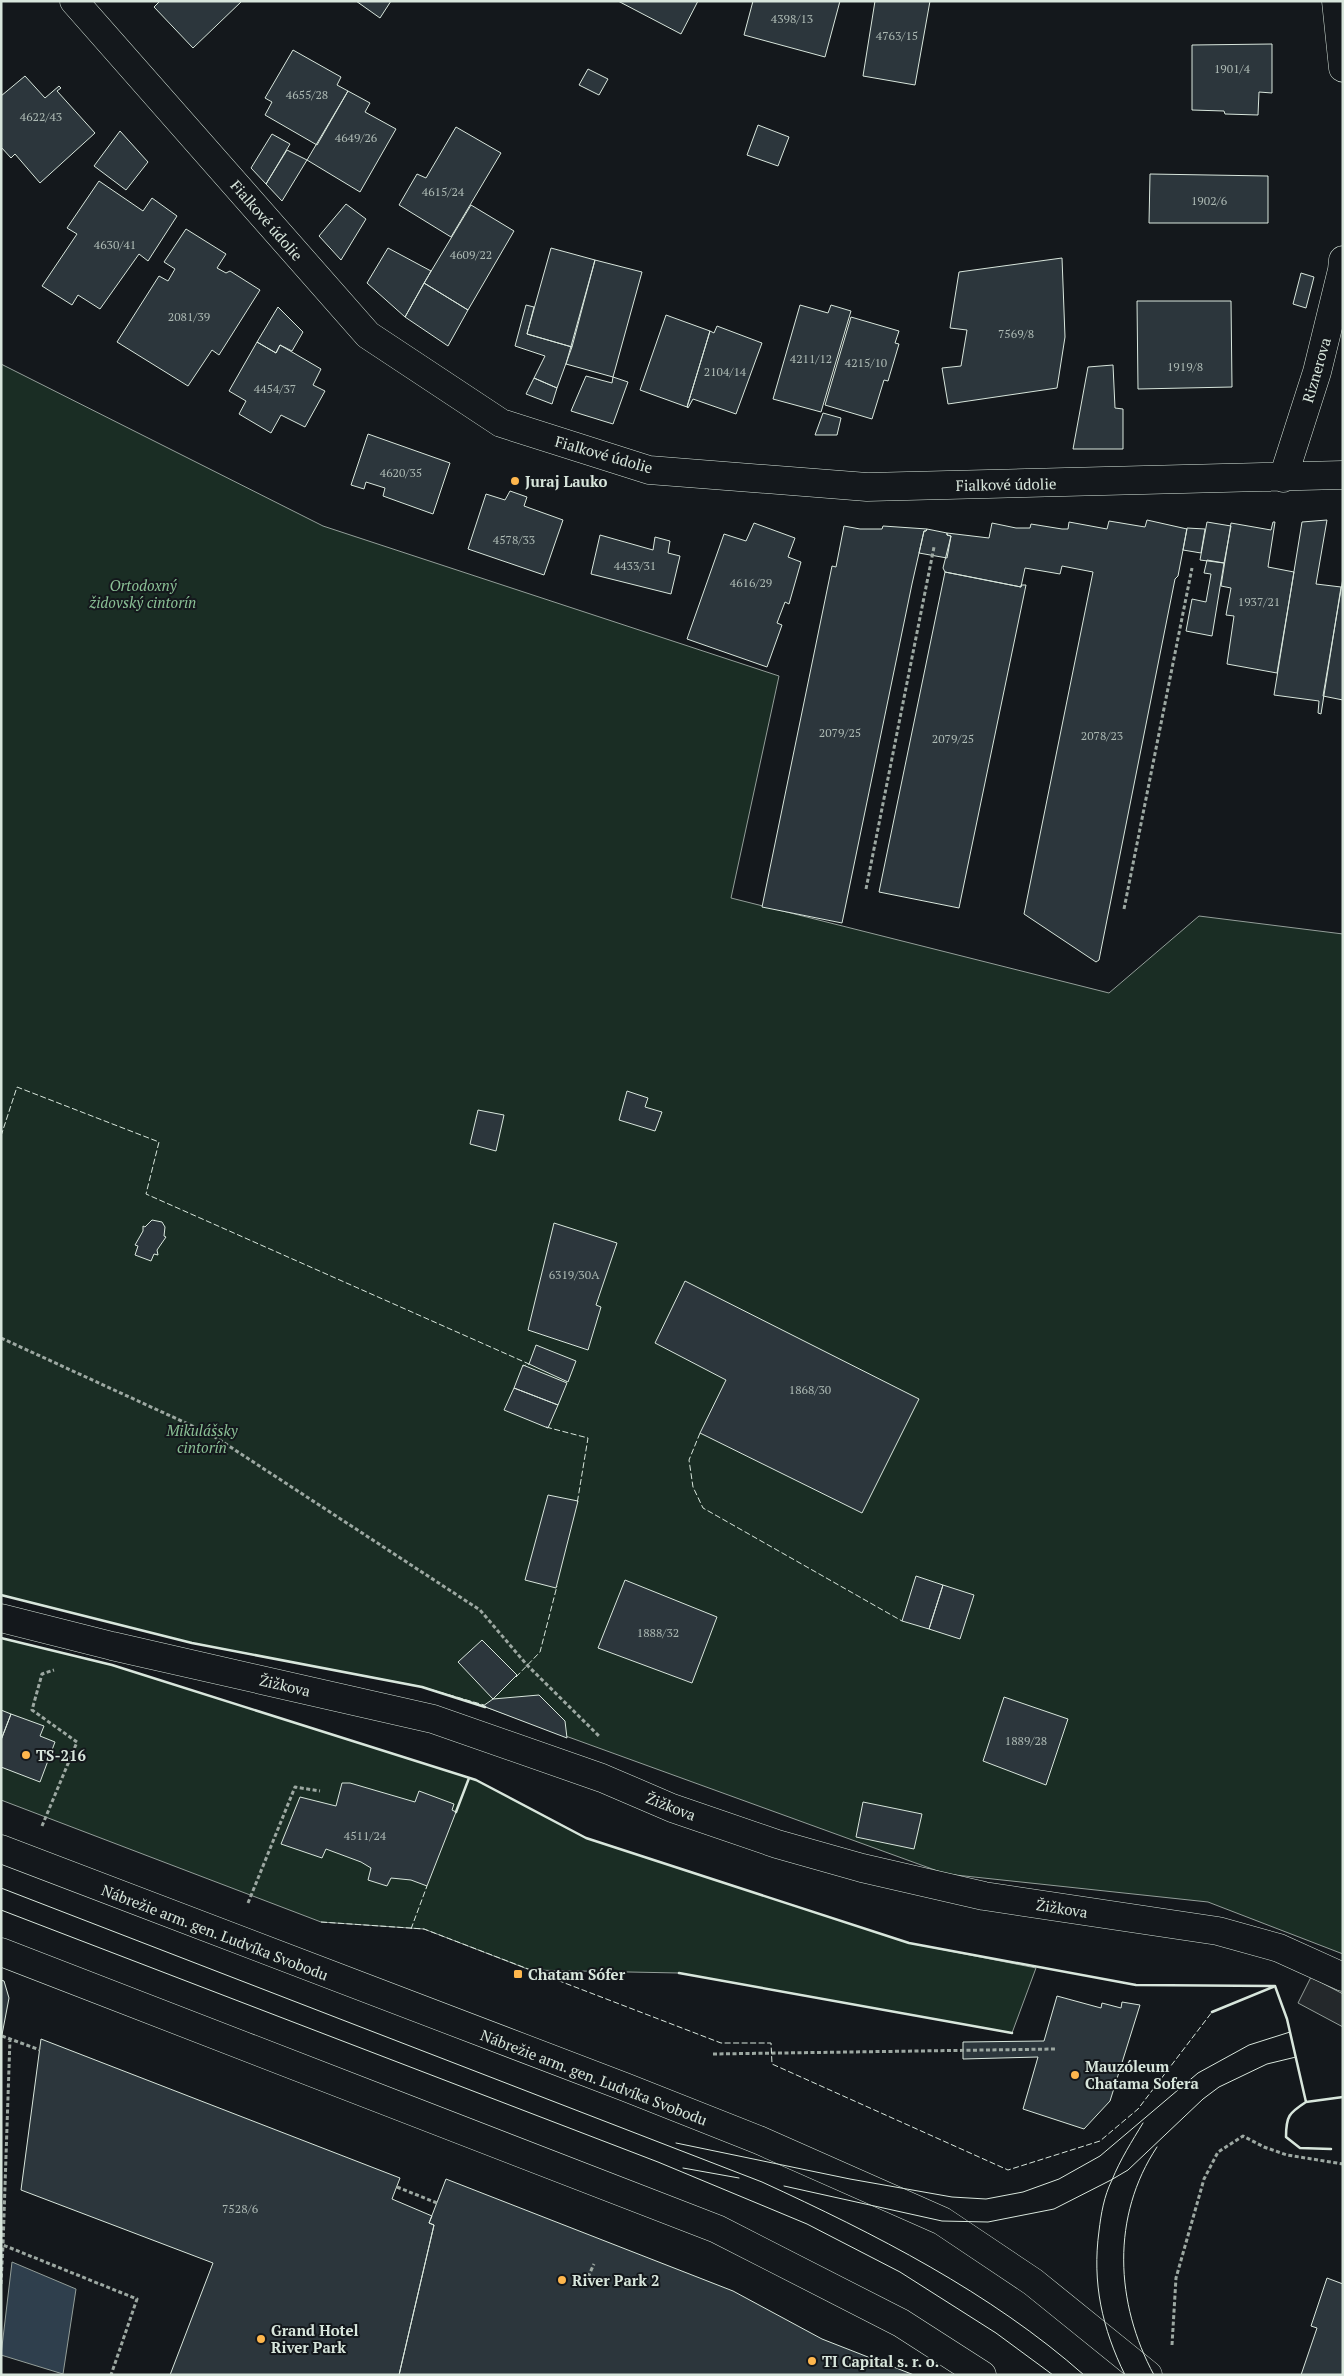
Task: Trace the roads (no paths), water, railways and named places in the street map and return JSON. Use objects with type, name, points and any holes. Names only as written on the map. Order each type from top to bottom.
[{"type":"street","name":"Fialkové údolie","points":[[74,1],[368,335],[501,423],[649,470],[868,487],[1343,476]]},
{"type":"street","points":[[1336,1],[1343,68]]},
{"type":"street","name":"Riznerova","points":[[1283,478],[1317,372],[1343,260]]},
{"type":"street","name":"Žižkova","points":[[1,1618],[112,1646],[433,1719],[602,1778],[672,1808],[777,1844],[862,1868],[984,1896],[1218,1931],[1279,1948],[1343,1977]]},
{"type":"street","name":"Nábrežie arm. gen. Ludvíka Svobodu","points":[[1,1849],[625,2087],[768,2144],[942,2220],[1032,2282],[1148,2375]]},
{"type":"street","points":[[1,1952],[716,2229],[901,2323],[982,2375]]},
{"type":"water","points":[[12,2262],[76,2289],[63,2374],[1,2355]]},
{"type":"tram line","points":[[1,1888],[762,2182],[847,2222],[971,2291],[1048,2345],[1084,2375]]},
{"type":"tram line","points":[[1,1910],[658,2162],[807,2224],[900,2272],[996,2333],[1053,2375]]},
{"type":"tram line","points":[[676,2143],[850,2179],[952,2197],[986,2199],[1023,2192],[1059,2179],[1100,2156],[1198,2073],[1249,2045],[1290,2032]]},
{"type":"tram line","points":[[784,2186],[942,2221],[988,2222],[1054,2209],[1128,2170],[1203,2099],[1219,2087],[1267,2064],[1296,2057]]},
{"type":"tram line","points":[[1125,2375],[1110,2340],[1101,2305],[1098,2287],[1097,2250],[1103,2205],[1107,2192],[1122,2158],[1143,2123]]},
{"type":"tram line","points":[[1154,2375],[1141,2347],[1132,2319],[1126,2289],[1124,2260],[1126,2230],[1132,2202],[1142,2174],[1157,2147]]},
{"type":"tram line","points":[[683,2168],[739,2178]]},
{"type":"place","name":"Juraj Lauko","points":[[515,481]]},
{"type":"place","name":"TS-216","points":[[26,1755]]},
{"type":"place","name":"Chatam Sófer","points":[[518,1974]]},
{"type":"place","name":"Mauzóleum Chatama Sofera","points":[[1075,2075]]},
{"type":"place","name":"River Park 2","points":[[562,2280]]},
{"type":"place","name":"Grand Hotel River Park","points":[[261,2339]]},
{"type":"place","name":"TI Capital s. r. o.","points":[[812,2361]]},
{"type":"park label","name":"Ortodoxný židovský cintorín","points":[[143,594]]},
{"type":"park label","name":"Mikulášsky cintorín","points":[[202,1438]]}]
